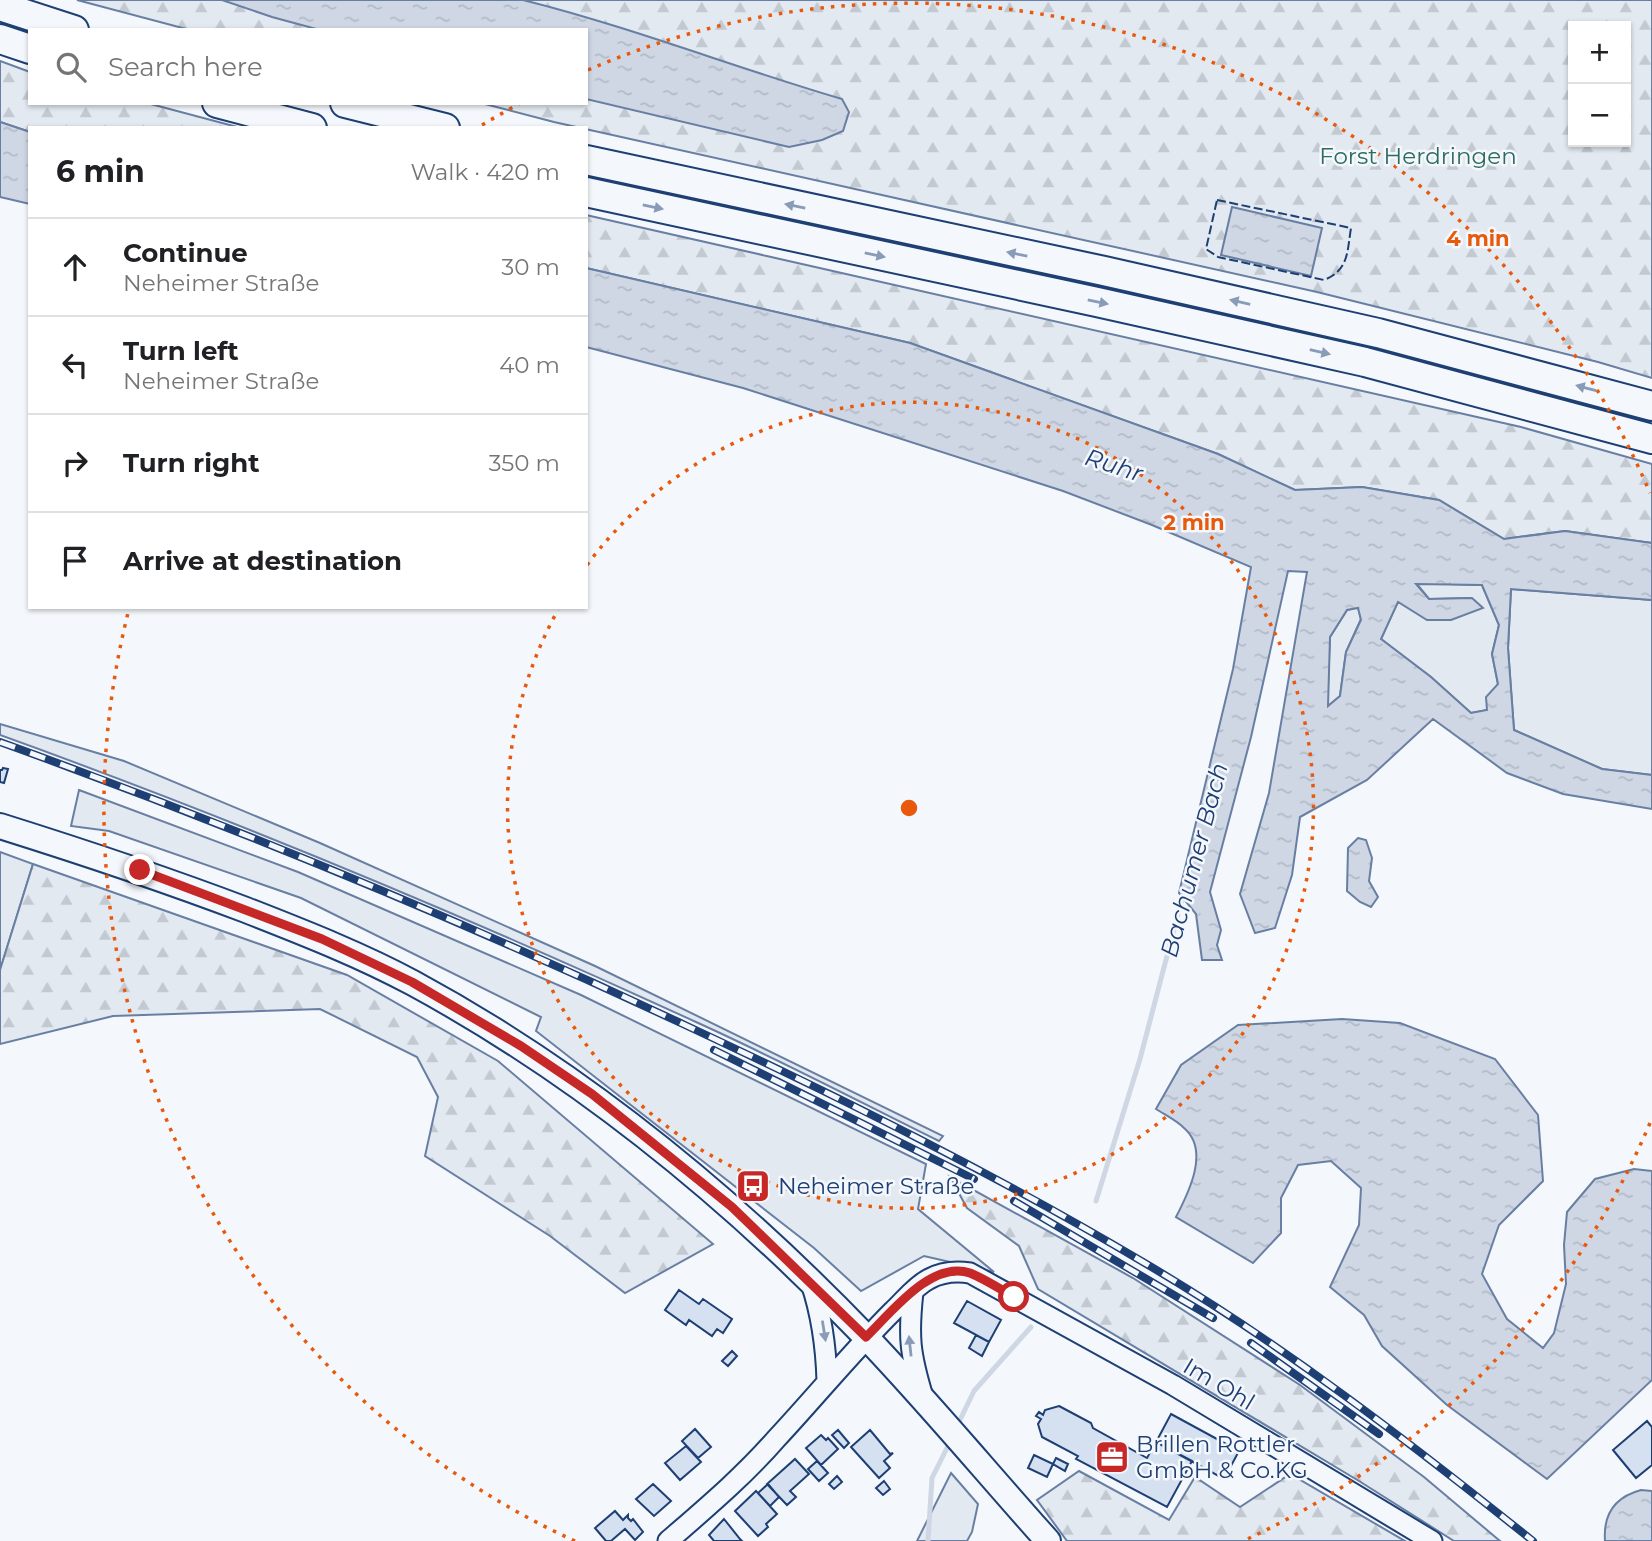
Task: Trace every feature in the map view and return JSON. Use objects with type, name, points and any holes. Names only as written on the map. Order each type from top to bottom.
[{"type":"highway","points":[[0,6],[68,28]]},
{"type":"highway","points":[[0,39],[28,48]]},
{"type":"highway","points":[[225,105],[304,126]]},
{"type":"highway","points":[[353,105],[437,126]]},
{"type":"highway","points":[[588,160],[1378,333],[1652,406]]},
{"type":"highway","points":[[588,192],[1351,359],[1652,439]]},
{"type":"main road","points":[[0,826],[153,875],[322,939],[412,982],[521,1046],[592,1094],[732,1207],[811,1283],[924,1400],[1048,1541]]},
{"type":"street","name":"Im Ohl","points":[[913,1292],[927,1280],[944,1273],[970,1273],[1173,1385],[1432,1541]]},
{"type":"street","points":[[811,1283],[822,1318],[827,1381]]},
{"type":"street","points":[[668,1541],[740,1477],[866,1337],[913,1292]]},
{"type":"street","points":[[913,1292],[909,1332],[911,1358],[924,1400]]},
{"type":"green space","name":"Forst Herdringen","points":[[77,0],[1652,0],[1652,378],[1317,292],[588,130],[588,126],[572,126],[489,105],[588,105],[588,28],[182,28]]},
{"type":"green space","points":[[0,61],[28,71],[28,105],[155,105],[233,126],[28,126],[28,131],[0,122]]},
{"type":"green space","points":[[588,215],[1521,427],[1652,464],[1652,543],[1565,531],[1504,539],[1439,500],[1362,487],[1295,490],[1218,454],[910,343],[588,268]]},
{"type":"green space","points":[[1416,583],[1482,585],[1499,625],[1492,654],[1498,684],[1487,710],[1471,713],[1431,677],[1381,639],[1398,601],[1472,598],[1429,599]]},
{"type":"green space","points":[[1511,589],[1652,600],[1652,775],[1602,769],[1514,730],[1508,648]]},
{"type":"green space","points":[[1358,607],[1361,619],[1346,652],[1340,696],[1327,707],[1330,637],[1347,610]]},
{"type":"green space","points":[[0,724],[124,761],[320,843],[595,966],[943,1136],[939,1141],[727,1036],[438,907],[264,835],[0,735]]},
{"type":"green space","points":[[79,790],[298,872],[581,995],[926,1164],[918,1209],[994,1272],[924,1256],[861,1291],[814,1248],[536,1031],[541,1017],[301,898],[109,831],[71,826]]},
{"type":"green space","points":[[0,852],[33,864],[0,970]]},
{"type":"green space","points":[[33,864],[347,975],[498,1061],[713,1244],[625,1293],[550,1236],[425,1156],[438,1097],[417,1057],[320,1009],[113,1016],[0,1044],[0,970]]},
{"type":"green space","points":[[950,1177],[1133,1278],[1300,1385],[1424,1477],[1500,1541],[1454,1541],[1038,1289],[1019,1246],[967,1208]]},
{"type":"green space","points":[[1079,1471],[1169,1520],[1195,1477],[1240,1507],[1290,1474],[1405,1541],[1067,1541],[1037,1500]]},
{"type":"green space","points":[[951,1473],[978,1504],[972,1532],[967,1541],[917,1541]]},
{"type":"water","points":[[222,0],[523,0],[604,22],[842,99],[849,112],[843,131],[822,140],[789,147],[588,99],[588,28],[313,28]]},
{"type":"water","points":[[0,122],[28,131],[28,204],[0,197]]},
{"type":"water","points":[[1232,207],[1322,228],[1311,276],[1221,255]]},
{"type":"water","name":"Ruhr","points":[[588,268],[910,343],[1218,454],[1295,490],[1362,487],[1439,500],[1504,539],[1565,531],[1652,543],[1652,600],[1511,589],[1508,648],[1514,730],[1602,769],[1652,775],[1652,809],[1563,794],[1507,773],[1433,719],[1367,780],[1300,817],[1292,875],[1275,928],[1255,933],[1240,894],[1269,793],[1307,572],[1288,571],[1251,737],[1210,892],[1221,930],[1217,945],[1222,960],[1202,960],[1196,914],[1179,893],[1233,669],[1251,567],[1063,491],[743,388],[588,348]],"holes":[[[1416,584],[1482,585],[1499,625],[1492,654],[1498,684],[1486,697],[1487,710],[1471,713],[1431,677],[1381,639],[1398,602],[1427,620],[1451,620],[1483,608],[1472,598],[1429,599]],[[1358,608],[1361,620],[1346,652],[1340,696],[1328,706],[1330,637],[1347,610]]]},
{"type":"water","points":[[1358,838],[1366,840],[1372,858],[1369,881],[1378,897],[1371,907],[1347,891],[1348,848]]},
{"type":"water","points":[[1342,1019],[1400,1023],[1495,1059],[1538,1115],[1543,1181],[1499,1225],[1482,1274],[1507,1319],[1543,1348],[1554,1333],[1566,1284],[1564,1245],[1567,1212],[1595,1179],[1634,1169],[1652,1171],[1652,1380],[1547,1479],[1447,1405],[1382,1346],[1364,1315],[1330,1287],[1359,1225],[1361,1188],[1331,1161],[1298,1165],[1281,1198],[1281,1233],[1253,1263],[1176,1217],[1195,1171],[1196,1148],[1192,1137],[1184,1128],[1156,1109],[1181,1065],[1238,1025]]},
{"type":"water","points":[[1641,1490],[1652,1491],[1652,1541],[1605,1541],[1606,1523],[1612,1508],[1624,1497]]},
{"type":"building","points":[[8,769],[4,783],[0,782],[0,770]]},
{"type":"building","points":[[679,1290],[699,1304],[703,1299],[732,1319],[723,1333],[717,1329],[712,1336],[689,1320],[686,1325],[665,1310]]},
{"type":"building","points":[[967,1301],[1001,1320],[989,1342],[954,1323]]},
{"type":"building","points":[[976,1335],[989,1342],[982,1356],[969,1348]]},
{"type":"building","points":[[732,1351],[737,1356],[728,1366],[722,1361]]},
{"type":"building","name":"Brillen Rottler GmbH & Co.KG","points":[[1059,1406],[1147,1458],[1156,1442],[1192,1461],[1167,1507],[1076,1459],[1078,1456],[1042,1437],[1038,1424],[1041,1419],[1036,1416],[1039,1412],[1043,1415],[1045,1410]]},
{"type":"building","points":[[1171,1414],[1239,1451],[1224,1479],[1156,1442]]},
{"type":"building","points":[[1647,1421],[1652,1427],[1652,1465],[1636,1478],[1613,1450]]},
{"type":"building","points":[[695,1429],[711,1447],[698,1458],[682,1441]]},
{"type":"building","points":[[838,1430],[849,1443],[844,1448],[832,1435]]},
{"type":"building","points":[[870,1430],[890,1454],[893,1453],[884,1461],[890,1468],[879,1478],[851,1447]]},
{"type":"building","points":[[821,1435],[826,1440],[828,1438],[838,1449],[821,1465],[806,1448]]},
{"type":"building","points":[[686,1446],[701,1462],[680,1480],[665,1463]]},
{"type":"building","points":[[1034,1455],[1053,1464],[1047,1477],[1028,1468]]},
{"type":"building","points":[[1056,1458],[1068,1464],[1065,1471],[1053,1464]]},
{"type":"building","points":[[795,1459],[809,1474],[790,1491],[796,1497],[787,1505],[767,1484]]},
{"type":"building","points":[[817,1461],[828,1473],[819,1481],[808,1469]]},
{"type":"building","points":[[837,1476],[842,1482],[834,1489],[829,1484]]},
{"type":"building","points":[[884,1481],[890,1489],[883,1495],[876,1488]]},
{"type":"building","points":[[653,1484],[671,1501],[654,1516],[636,1499]]},
{"type":"building","points":[[768,1484],[779,1497],[770,1506],[758,1493]]},
{"type":"building","points":[[756,1491],[777,1514],[758,1536],[735,1511]]},
{"type":"building","points":[[615,1511],[623,1520],[628,1515],[643,1532],[635,1540],[625,1529],[611,1541],[606,1541],[595,1528]]},
{"type":"building","points":[[724,1519],[742,1541],[714,1541],[709,1535]]},
{"type":"waterway","name":"Bachumer Bach","points":[[1096,1201],[1140,1059],[1184,891]]},
{"type":"waterway","name":"Bachumer Bach","points":[[956,1428],[974,1391],[1031,1327]]},
{"type":"waterway","name":"Bachumer Bach","points":[[928,1541],[932,1478],[951,1440]]},
{"type":"railway","points":[[0,742],[260,841],[516,948],[743,1053],[974,1168],[1143,1262],[1245,1326],[1343,1394],[1533,1541]]},
{"type":"railway","points":[[714,1050],[974,1179]]},
{"type":"railway","points":[[1014,1201],[1213,1318]]},
{"type":"railway","points":[[1251,1343],[1379,1434]]},
{"type":"fence","points":[[1217,200],[1351,228],[1345,259],[1338,271],[1324,280],[1218,257],[1206,249],[1217,200]]},
{"type":"place","name":"Neheimer Straße","points":[[753,1186]]},
{"type":"place","name":"Brillen Rottler GmbH & Co.KG","points":[[1112,1457]]},
{"type":"route","points":[[140,870],[322,939],[412,982],[521,1046],[592,1094],[732,1207],[866,1337],[927,1280],[944,1273],[970,1273],[1014,1297]]}]
